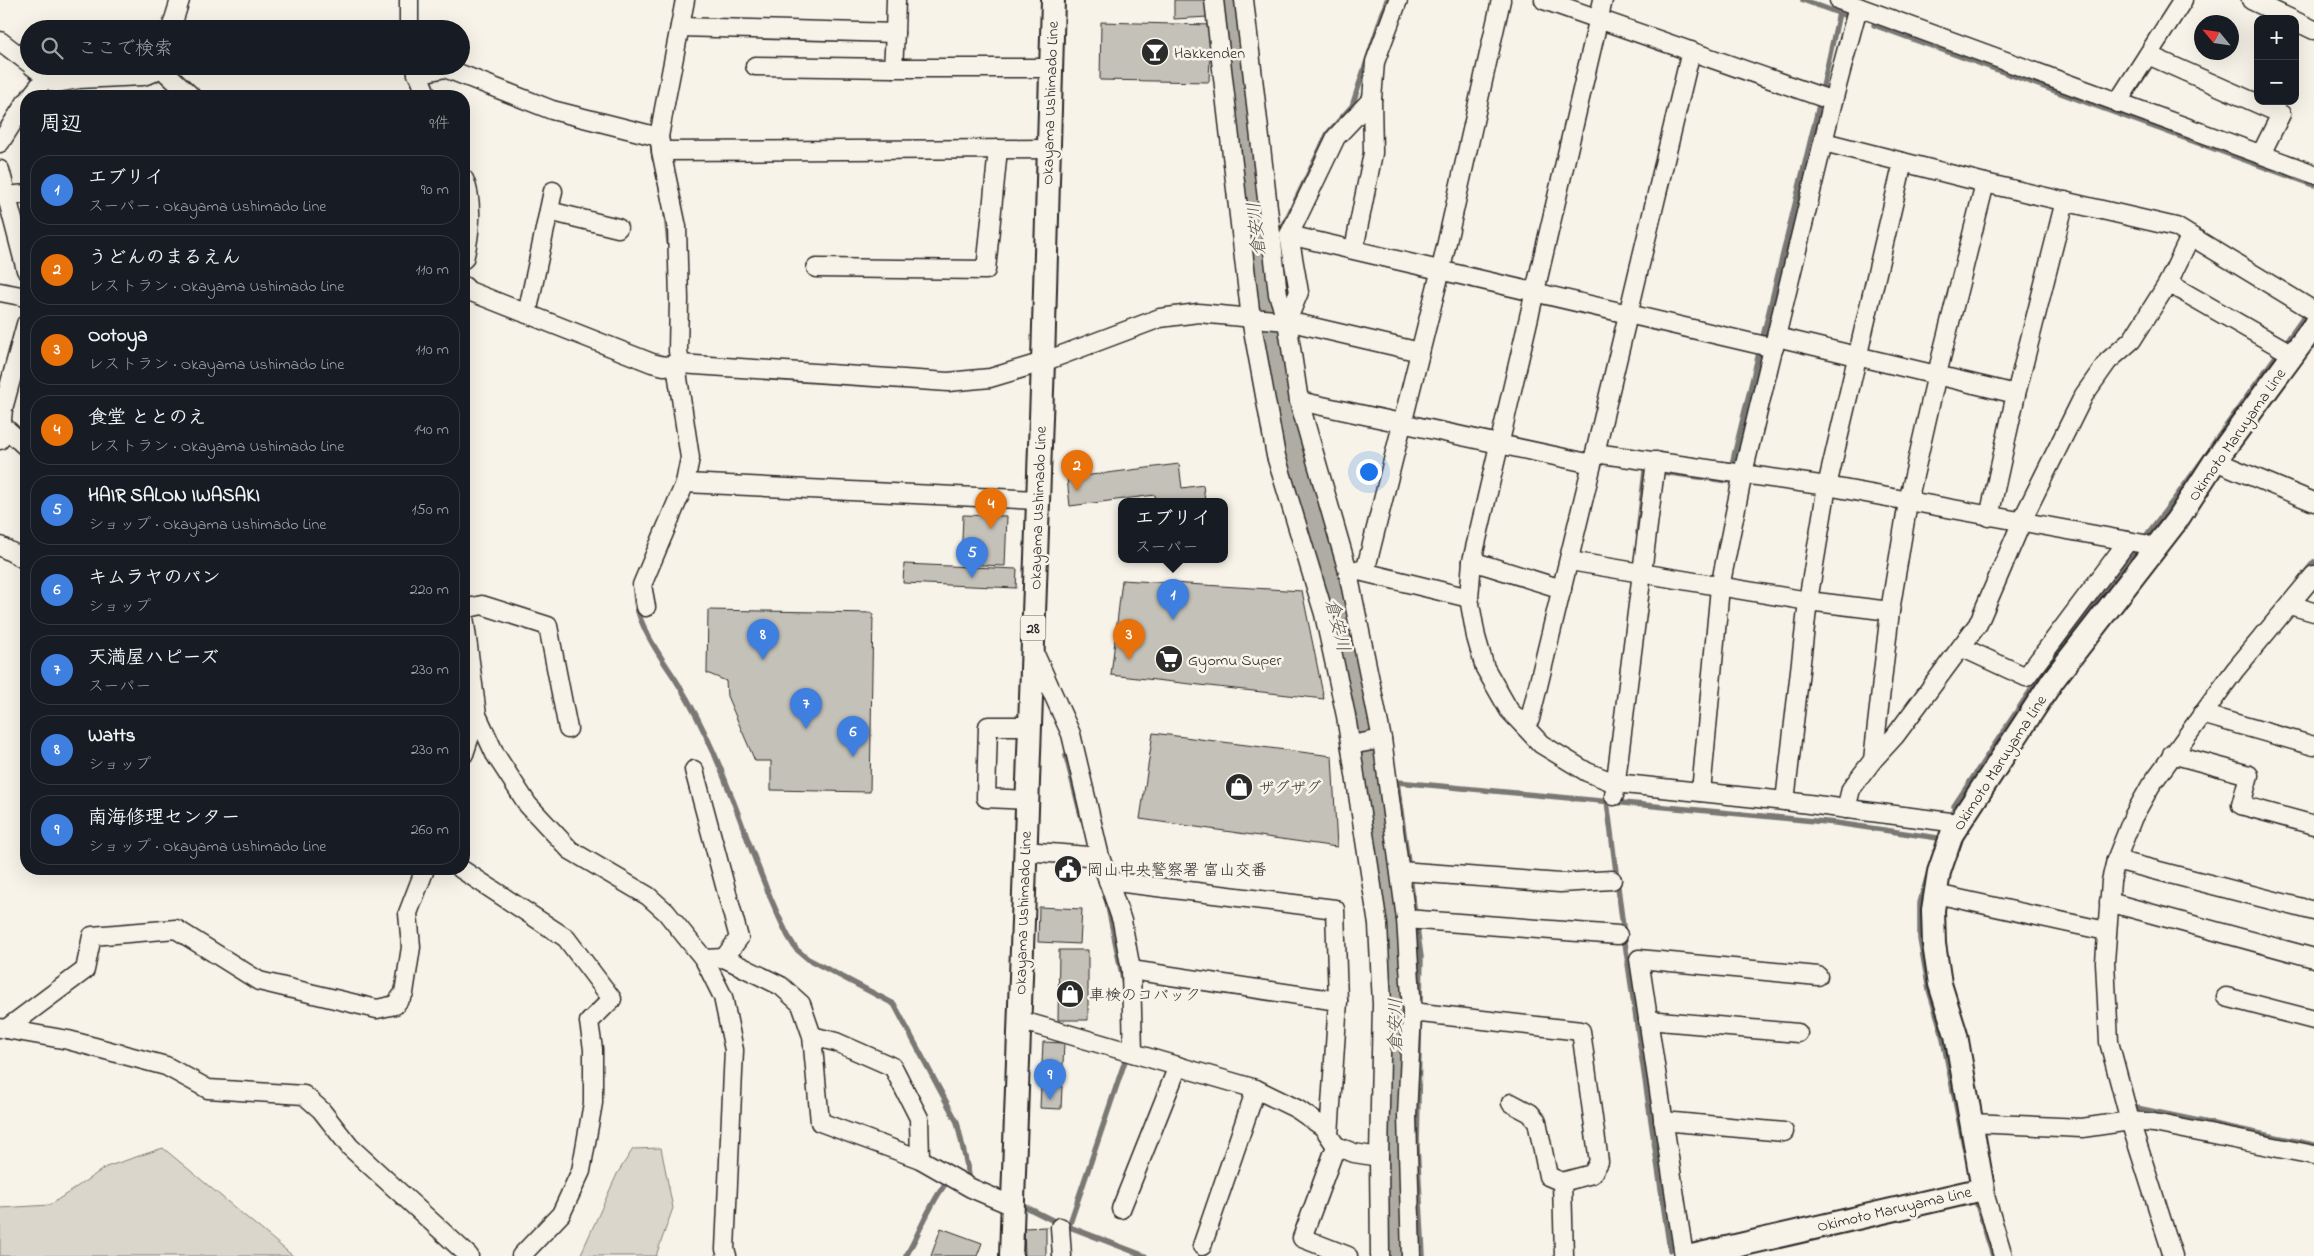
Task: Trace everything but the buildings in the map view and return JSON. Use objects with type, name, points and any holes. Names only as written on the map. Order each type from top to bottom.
[{"type":"main road","name":"Okayama Ushimado Line","points":[[1011,1256],[1043,362],[1053,0]]},
{"type":"main road","name":"Okimoto Maruyama Line","points":[[1692,1256],[1983,1189],[1956,1035],[1940,984],[1934,944],[1933,910],[1940,872],[1958,823],[2140,544],[2177,520],[2286,350],[2312,313]]},
{"type":"street","points":[[174,20],[180,0]]},
{"type":"street","points":[[409,20],[410,0]]},
{"type":"street","points":[[646,607],[642,585],[685,483],[690,458],[674,365],[678,350],[680,299],[677,227],[656,140],[685,0]]},
{"type":"street","points":[[893,68],[896,0]]},
{"type":"street","points":[[1214,0],[1254,319],[1276,456],[1324,614],[1346,716],[1365,742],[1406,872],[1412,920],[1418,1013],[1406,1116],[1412,1256]]},
{"type":"street","points":[[1244,0],[1269,225],[1282,320],[1299,401],[1347,568],[1365,742],[1382,1004],[1379,1157],[1380,1256]]},
{"type":"street","points":[[1354,249],[1373,153],[1372,99],[1374,62],[1398,0]]},
{"type":"street","points":[[1366,572],[1441,269],[1501,0]]},
{"type":"street","points":[[1544,0],[1825,97]]},
{"type":"street","points":[[1603,0],[1472,560],[1469,598],[1476,637],[1485,668],[1509,710],[1540,744],[1615,789],[1700,792],[1958,823]]},
{"type":"street","points":[[1839,0],[2314,174]]},
{"type":"street","points":[[2117,103],[2183,0]]},
{"type":"street","points":[[2251,0],[2283,15]]},
{"type":"street","points":[[1700,792],[1720,588],[1734,472],[1824,142],[1825,97],[1858,6]]},
{"type":"street","points":[[2299,23],[2314,30]]},
{"type":"street","points":[[680,26],[894,33]]},
{"type":"street","points":[[0,41],[20,56]]},
{"type":"street","points":[[1524,726],[1530,719],[1570,562],[1691,51]]},
{"type":"street","points":[[2148,55],[2281,114],[2261,154]]},
{"type":"street","points":[[755,66],[1050,68]]},
{"type":"street","points":[[33,90],[38,75]]},
{"type":"street","points":[[43,75],[55,84],[79,79],[146,75]]},
{"type":"street","points":[[168,75],[184,90]]},
{"type":"street","points":[[418,75],[424,90]]},
{"type":"street","points":[[463,75],[552,110],[656,140],[1048,149]]},
{"type":"street","points":[[1282,320],[1299,292],[1289,235],[1336,137],[1372,99]]},
{"type":"street","points":[[0,143],[20,111]]},
{"type":"street","points":[[1824,142],[1985,183],[2176,227],[2312,313]]},
{"type":"street","points":[[816,268],[986,270],[998,149]]},
{"type":"street","points":[[1785,801],[1808,602],[1827,486],[1903,162]]},
{"type":"street","points":[[0,170],[20,247]]},
{"type":"street","points":[[1872,760],[1890,611],[1908,502],[1937,374],[1985,183]]},
{"type":"street","points":[[527,314],[554,191]]},
{"type":"street","points":[[7,196],[20,195]]},
{"type":"street","points":[[1989,517],[2016,394],[2065,201]]},
{"type":"street","points":[[549,211],[618,228]]},
{"type":"street","points":[[1289,235],[1534,292],[1768,343],[1857,357],[1937,374],[2016,394]]},
{"type":"street","points":[[1846,809],[1851,789],[1872,760],[1895,736],[1978,624],[2022,522],[2084,395],[2108,361],[2132,340],[2168,283],[2190,237]]},
{"type":"street","points":[[2168,283],[2286,350]]},
{"type":"street","points":[[0,292],[20,296]]},
{"type":"street","points":[[470,292],[652,363],[674,365],[948,382],[990,378],[1043,362],[1160,318],[1198,313],[1282,320],[1420,352]]},
{"type":"street","points":[[20,345],[2,409],[1,432],[20,443]]},
{"type":"street","points":[[1299,401],[1498,443],[1655,467],[1734,472],[1827,486],[2140,544]]},
{"type":"street","points":[[2215,461],[2314,502]]},
{"type":"street","points":[[1615,789],[1636,574],[1655,467]]},
{"type":"street","points":[[685,483],[1038,500]]},
{"type":"street","points":[[1961,647],[2026,677],[2140,544]]},
{"type":"street","points":[[0,546],[20,557]]},
{"type":"street","points":[[1472,560],[1562,589]]},
{"type":"street","points":[[1570,562],[1808,602],[1890,611]]},
{"type":"street","points":[[1347,568],[1469,598]]},
{"type":"street","points":[[2173,1256],[2130,1121],[2109,1042],[2102,930],[2116,860],[2134,817],[2151,785],[2172,754],[2263,635],[2314,575]]},
{"type":"street","points":[[470,608],[482,605],[548,626],[568,729]]},
{"type":"street","points":[[2290,605],[2314,612]]},
{"type":"street","points":[[1032,649],[1072,734],[1095,856],[1108,881],[1122,921],[1131,970],[1130,1052]]},
{"type":"street","points":[[470,662],[477,715],[495,754],[528,805],[570,850],[648,896],[666,912],[704,959],[723,997],[734,1050],[726,1256]]},
{"type":"street","points":[[2202,714],[2314,746]]},
{"type":"street","points":[[470,736],[477,715]]},
{"type":"street","points":[[1026,800],[986,798],[988,726],[1029,726]]},
{"type":"street","points":[[2172,754],[2249,775],[2241,805],[2314,824]]},
{"type":"street","points":[[694,770],[739,938],[724,958]]},
{"type":"street","points":[[1025,851],[1095,856]]},
{"type":"street","points":[[2116,860],[2314,911]]},
{"type":"street","points":[[1406,872],[1560,884],[1612,880]]},
{"type":"street","points":[[3,1028],[85,970],[92,936],[176,929],[259,981],[377,1009],[395,1005],[404,993],[411,947],[408,913],[423,875]]},
{"type":"street","points":[[470,875],[566,938],[612,999],[589,1022],[593,1049],[594,1103],[581,1171],[561,1214],[521,1256]]},
{"type":"street","points":[[1108,881],[1335,909],[1338,1001],[1332,1140],[1302,1238],[1348,1256]]},
{"type":"street","points":[[1936,894],[2102,930]]},
{"type":"street","points":[[2108,902],[2314,958]]},
{"type":"street","points":[[1412,920],[1618,936]]},
{"type":"street","points":[[704,959],[724,958],[780,986],[801,1004],[812,1036],[820,1122],[920,1159],[971,1188],[1013,1206]]},
{"type":"street","points":[[1684,1256],[1662,1121],[1639,959],[1818,976]]},
{"type":"street","points":[[1131,970],[1338,1001]]},
{"type":"street","points":[[2226,997],[2314,1020]]},
{"type":"street","points":[[1418,1013],[1581,1031],[1599,1162],[1592,1174],[1562,1182],[1548,1176],[1536,1121],[1530,1113],[1511,1103]]},
{"type":"street","points":[[1019,1020],[1256,1088],[1297,1109],[1323,1126],[1332,1140],[1354,1153],[1379,1157]]},
{"type":"street","points":[[1648,1020],[1798,1033]]},
{"type":"street","points":[[3,1028],[68,1040],[166,1066],[208,1089],[304,1095],[321,1110],[350,1147],[470,1256]]},
{"type":"street","points":[[812,1036],[836,1042],[893,1067],[919,1118],[920,1159]]},
{"type":"street","points":[[1121,1209],[1178,1066]]},
{"type":"street","points":[[1202,1246],[1256,1088]]},
{"type":"street","points":[[1662,1121],[1784,1132]]},
{"type":"street","points":[[1971,1123],[2082,1128],[2130,1121],[2154,1123],[2314,1155]]},
{"type":"street","points":[[1562,1182],[1564,1256]]},
{"type":"street","points":[[1983,1189],[2003,1256]]},
{"type":"street","points":[[1060,1227],[1062,1256]]},
{"type":"shaded area","points":[[163,1148],[293,1256],[0,1256],[0,1208],[50,1205],[106,1167]]},
{"type":"shaded area","points":[[661,1148],[673,1208],[656,1256],[580,1256],[617,1174],[633,1149]]},
{"type":"waterway","name":"倉安川","points":[[1231,0],[1264,307],[1291,444],[1364,728],[1386,887],[1396,1006],[1393,1142],[1397,1256]]},
{"type":"waterway","points":[[1282,287],[1288,287],[1280,233],[1328,133],[1352,106],[1387,0]]},
{"type":"waterway","points":[[1803,0],[1844,15]]},
{"type":"waterway","points":[[1638,533],[1645,471],[1728,481],[1817,114],[1839,13]]},
{"type":"waterway","points":[[1874,25],[2314,185]]},
{"type":"waterway","points":[[652,139],[654,159]]},
{"type":"waterway","points":[[666,215],[669,243]]},
{"type":"waterway","points":[[1263,290],[1272,289]]},
{"type":"waterway","points":[[2211,447],[2309,310]]},
{"type":"waterway","points":[[1954,806],[2057,651],[2205,457]]},
{"type":"waterway","points":[[2305,573],[2314,562]]},
{"type":"waterway","points":[[636,586],[635,598],[642,623],[655,649],[695,713],[710,744],[760,872],[788,936],[796,949],[808,959],[894,1004],[957,1122],[970,1179],[975,1182]]},
{"type":"waterway","points":[[1066,756],[1082,819]]},
{"type":"waterway","points":[[1423,1256],[1417,1146],[1421,957],[1397,782],[1836,823],[1938,838]]},
{"type":"waterway","points":[[1607,801],[1626,950],[1670,1250]]},
{"type":"waterway","points":[[1929,871],[1920,903],[1920,939],[1929,990],[1941,1029],[1965,1151]]},
{"type":"waterway","points":[[1108,907],[1124,984]]},
{"type":"waterway","points":[[1069,1226],[1127,1055]]},
{"type":"waterway","points":[[2132,1107],[2314,1145]]},
{"type":"waterway","points":[[906,1256],[946,1183]]},
{"type":"waterway","points":[[1976,1201],[1993,1256]]},
{"type":"waterway","points":[[1024,1206],[1054,1221],[1145,1256]]},
{"type":"place","name":"Hakkenden","points":[[1155,52]]},
{"type":"place","name":"うどんのまるえん","points":[[1077,491]]},
{"type":"place","name":"食堂 ととのえ","points":[[991,529]]},
{"type":"place","name":"HAIR SALON IWASAKI","points":[[972,578]]},
{"type":"place","name":"エブリイ","points":[[1173,620]]},
{"type":"place","name":"Gyomu Super","points":[[1169,659]]},
{"type":"place","name":"Watts","points":[[763,660]]},
{"type":"place","name":"Ootoya","points":[[1129,660]]},
{"type":"place","name":"天満屋ハピーズ","points":[[806,729]]},
{"type":"place","name":"キムラヤのパン","points":[[853,757]]},
{"type":"place","name":"ザグザグ","points":[[1239,787]]},
{"type":"place","name":"岡山中央警察署 富山交番","points":[[1068,869]]},
{"type":"place","name":"車検のコバック","points":[[1070,994]]},
{"type":"place","name":"南海修理センター","points":[[1050,1100]]}]
